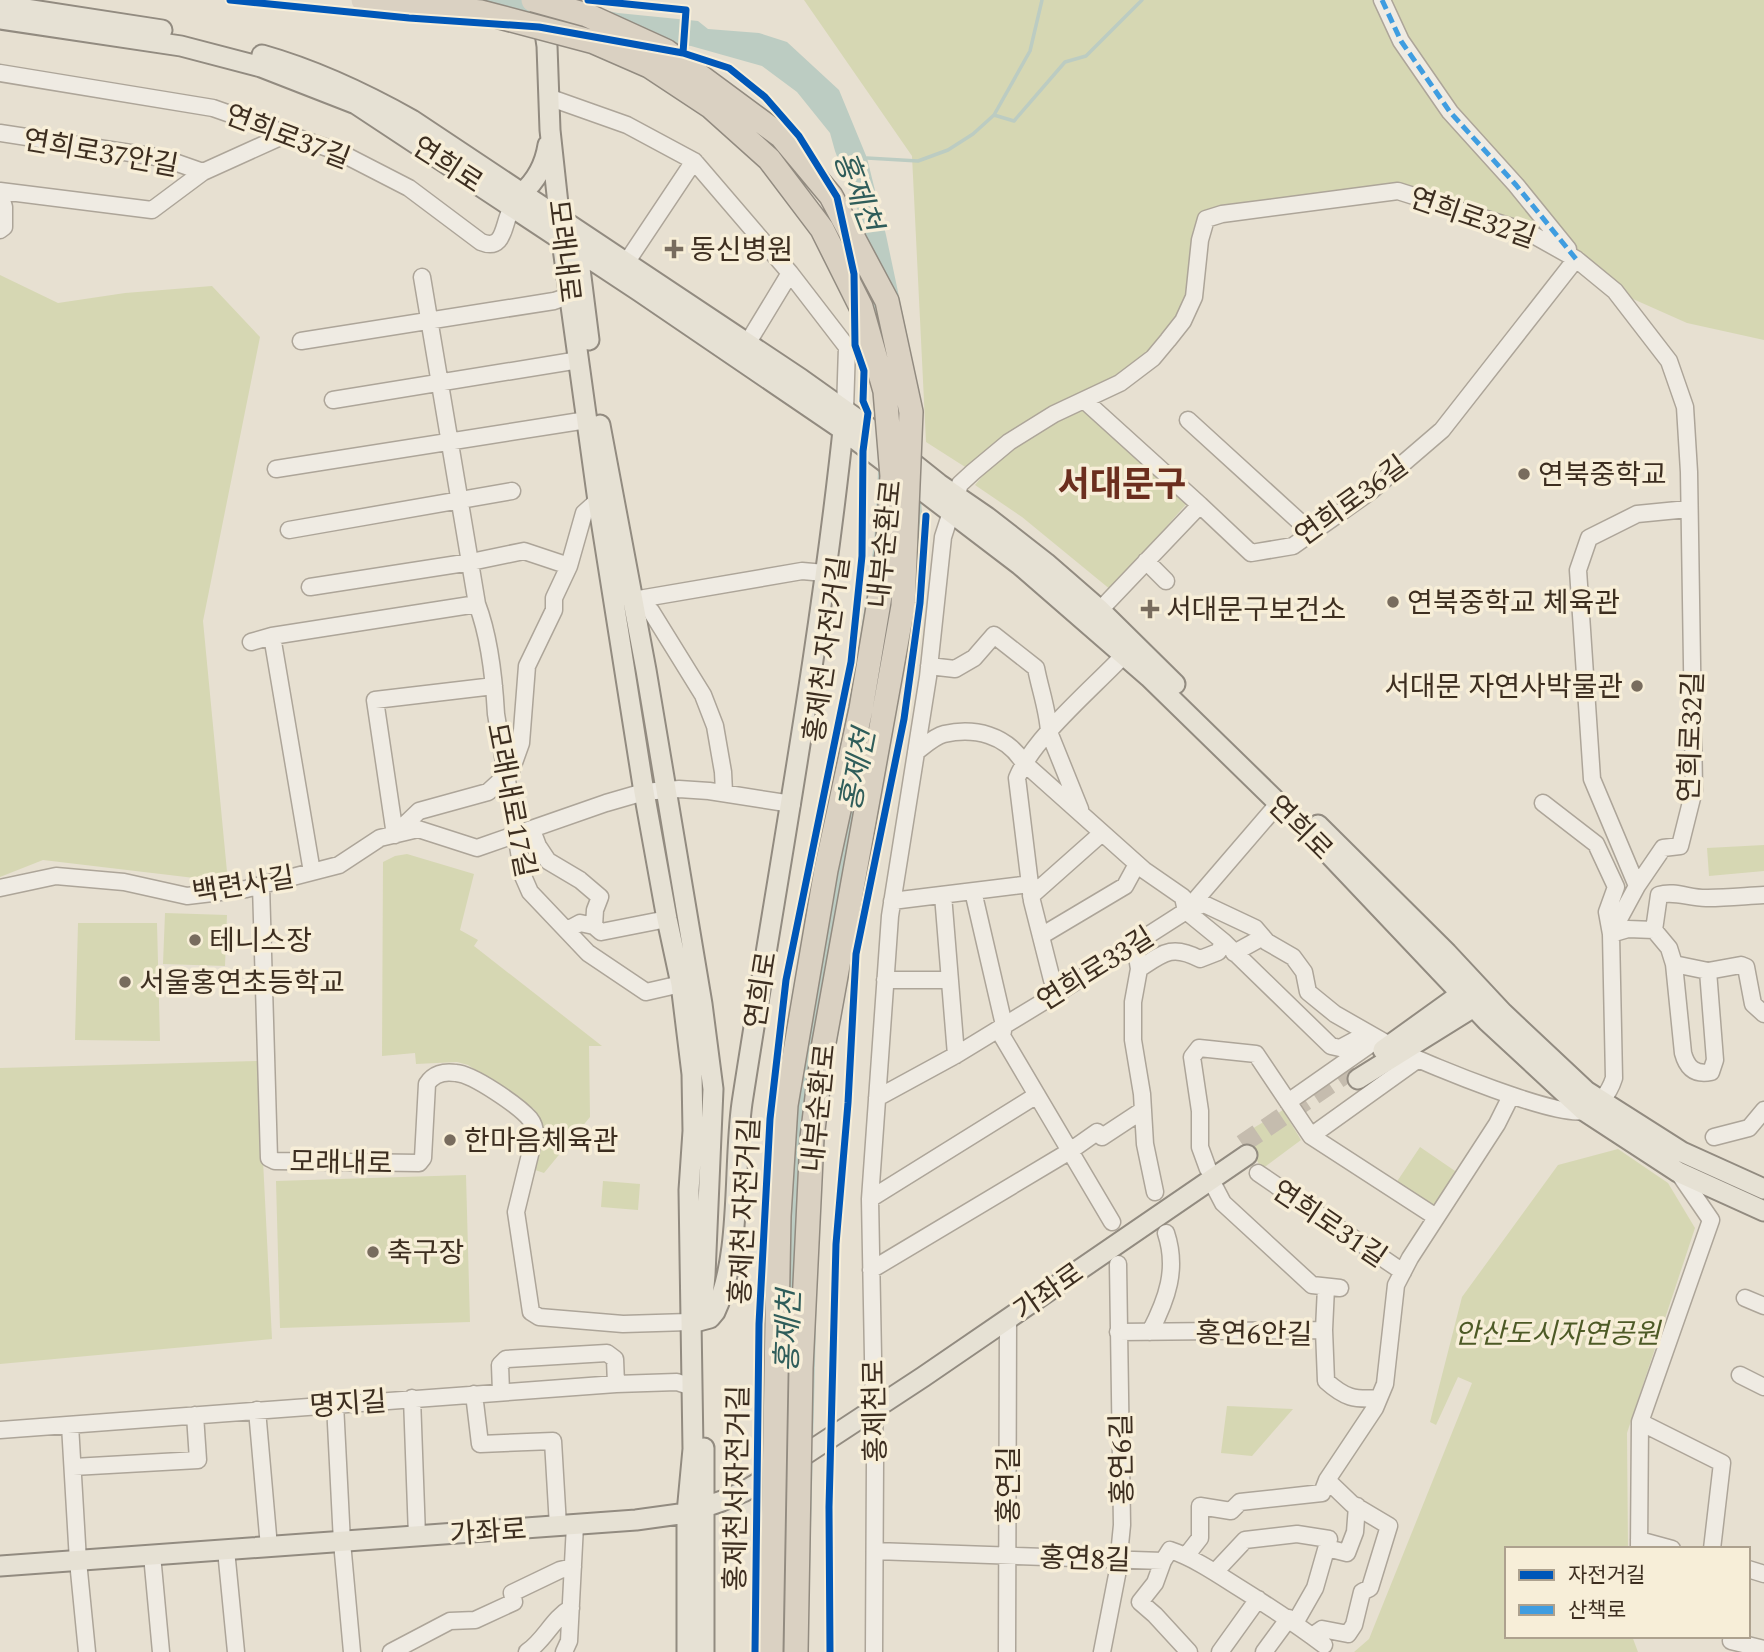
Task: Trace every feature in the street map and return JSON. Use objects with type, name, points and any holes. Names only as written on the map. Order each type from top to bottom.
[{"type":"highway","name":"내부순환로","points":[[363,0],[481,12],[594,42],[649,66],[711,107],[769,159],[822,229],[861,307],[885,391],[892,476],[887,554],[860,709],[826,870],[786,1105],[779,1216],[771,1652]]},
{"type":"highway","name":"내부순환로","points":[[533,0],[587,15],[666,51],[781,136],[831,196],[887,301],[911,412],[903,606],[823,1048],[812,1138],[801,1368],[796,1652]]},
{"type":"main road","name":"모래내로","points":[[540,0],[546,41],[550,130],[598,417],[605,494],[645,792],[681,984],[692,1074],[693,1131],[689,1190],[695,1322],[696,1510],[687,1652]]},
{"type":"main road","name":"연희로","points":[[0,5],[191,35],[295,65],[364,93],[412,120],[569,236],[850,420],[864,446],[1046,563],[1100,610],[1391,897],[1475,995],[1521,1054],[1678,1172],[1764,1211]]},
{"type":"main road","name":"연희로","points":[[0,19],[181,46],[261,67],[356,104],[518,200]]},
{"type":"main road","points":[[548,97],[559,121],[569,236]]},
{"type":"main road","points":[[518,200],[537,177],[545,161],[550,130]]},
{"type":"main road","name":"모래내로","points":[[569,236],[569,296],[587,420],[633,600],[702,1004],[713,1089],[706,1260],[695,1322],[692,1387],[704,1652]]},
{"type":"main road","name":"연희로","points":[[569,236],[626,263],[747,344],[850,420],[946,498],[1124,655],[1475,995]]},
{"type":"main road","name":"연희로","points":[[695,1322],[710,1318],[715,1312],[730,1264],[740,1115],[792,804],[850,420]]},
{"type":"main road","points":[[1357,1073],[1391,1046],[1475,995]]},
{"type":"main road","name":"연희로","points":[[1592,1105],[1682,1152],[1764,1189]]},
{"type":"main road","name":"가좌로","points":[[0,1566],[567,1525],[696,1510],[743,1492],[873,1410],[1008,1319],[1245,1150]]},
{"type":"main road","points":[[873,1410],[889,1388],[1209,1174]]},
{"type":"main road","points":[[706,1260],[709,1268],[716,1272],[723,1271],[730,1264]]},
{"type":"street","points":[[1382,0],[1401,41],[1450,112],[1516,185],[1576,259]]},
{"type":"street","name":"연희로37길","points":[[0,73],[213,108],[339,152],[410,188],[438,212],[484,244],[493,244],[501,238],[518,200]]},
{"type":"street","name":"연희로","points":[[548,97],[626,125],[694,161],[790,273],[848,347],[850,420]]},
{"type":"street","name":"연희로37안길","points":[[0,133],[163,158],[203,172]]},
{"type":"street","name":"연희로37안길","points":[[0,230],[4,227],[4,207],[0,192],[152,210],[203,172],[287,134]]},
{"type":"street","points":[[626,263],[694,161]]},
{"type":"street","name":"연희로32길","points":[[946,498],[1009,442],[1054,414],[1120,383],[1153,358],[1183,321],[1194,297],[1200,240],[1206,219],[1222,214],[1398,191],[1528,232],[1576,259],[1615,291],[1669,361],[1685,407],[1694,790],[1680,846],[1663,848],[1637,886],[1611,934],[1614,1078],[1609,1093],[1592,1105]]},
{"type":"street","name":"연희로36길","points":[[1200,505],[1251,553],[1293,546],[1371,491],[1442,430],[1576,259]]},
{"type":"street","points":[[747,344],[790,273]]},
{"type":"street","name":"모래내로17길","points":[[422,277],[477,604],[494,686],[523,876],[530,892],[589,953],[646,992],[681,984]]},
{"type":"street","points":[[301,341],[554,301],[569,296]]},
{"type":"street","points":[[333,400],[579,360]]},
{"type":"street","points":[[1084,400],[1200,505],[1100,610]]},
{"type":"street","points":[[276,469],[587,420]]},
{"type":"street","points":[[1188,421],[1312,533]]},
{"type":"street","points":[[289,530],[512,491]]},
{"type":"street","points":[[395,835],[419,811],[488,792],[511,771],[522,743],[527,666],[554,610],[554,598],[569,566],[584,513],[605,494]]},
{"type":"street","name":"홍제천로","points":[[874,1652],[875,1462],[870,1199],[892,901],[929,666],[946,498]]},
{"type":"street","points":[[1637,886],[1592,779],[1577,570],[1589,538],[1637,514],[1688,509]]},
{"type":"street","points":[[310,587],[524,551],[569,566]]},
{"type":"street","points":[[1146,561],[1166,581]]},
{"type":"street","points":[[633,600],[802,571],[825,573]]},
{"type":"street","points":[[633,600],[651,611],[703,695],[715,726],[724,792]]},
{"type":"street","points":[[251,642],[272,636],[477,604]]},
{"type":"street","points":[[929,666],[955,669],[974,659],[994,635],[1037,668],[1049,732],[1082,815]]},
{"type":"street","points":[[272,636],[312,872]]},
{"type":"street","points":[[1061,991],[1052,980],[1031,890],[1017,778],[1023,762],[1049,732],[1124,655]]},
{"type":"street","points":[[395,835],[374,699],[494,686]]},
{"type":"street","points":[[916,752],[942,734],[986,732],[1017,752],[1023,762],[1137,864],[1183,897],[1186,911],[1229,947],[1331,1046],[1391,1046],[1511,1096],[1568,1112],[1592,1105]]},
{"type":"street","points":[[645,792],[724,792],[792,804]]},
{"type":"street","name":"백련사길","points":[[0,888],[56,876],[124,882],[187,896],[246,889],[339,865],[380,838],[418,830],[477,848],[645,792]]},
{"type":"street","points":[[1543,803],[1596,844],[1616,887],[1607,912],[1611,934],[1628,929],[1654,930]]},
{"type":"street","name":"연희로33길","points":[[1186,911],[1278,804]]},
{"type":"street","points":[[532,830],[548,861],[580,880],[600,897],[595,910],[594,926]]},
{"type":"street","points":[[892,901],[973,891],[1031,890],[1102,833]]},
{"type":"street","points":[[1041,936],[1125,886],[1137,864]]},
{"type":"street","name":"모래내로","points":[[261,885],[269,1158],[275,1161],[419,1163],[423,1158],[427,1084],[439,1073],[463,1075],[506,1100],[534,1124],[535,1134],[516,1212],[532,1314],[538,1317],[623,1324],[695,1322]]},
{"type":"street","name":"연희로33길","points":[[973,891],[1004,1025]]},
{"type":"street","points":[[1708,971],[1716,1060],[1711,1072],[1702,1073],[1692,1070],[1683,1053],[1674,964],[1669,948],[1654,930],[1657,900],[1662,893],[1685,894],[1705,899],[1764,895]]},
{"type":"street","points":[[943,895],[956,1055]]},
{"type":"street","name":"연희로33길","points":[[877,1098],[956,1055],[1186,911],[1204,904],[1255,928],[1267,942],[1293,957],[1304,972],[1308,992],[1335,1014],[1391,1046]]},
{"type":"street","points":[[567,930],[580,923],[594,926],[601,932],[667,919]]},
{"type":"street","points":[[1139,968],[1166,951],[1184,951],[1200,959],[1263,937]]},
{"type":"street","points":[[1135,944],[1139,968],[1133,1002],[1133,1040],[1145,1144],[1155,1192]]},
{"type":"street","points":[[1674,964],[1708,971],[1741,965],[1746,967],[1753,1003],[1764,1014]]},
{"type":"street","points":[[885,980],[950,980]]},
{"type":"street","points":[[1004,1025],[1002,1036],[1112,1222]]},
{"type":"street","points":[[1288,1102],[1391,1046]]},
{"type":"street","points":[[1311,1136],[1391,1046]]},
{"type":"street","points":[[1324,1330],[1333,1287],[1311,1285],[1223,1203],[1209,1174],[1200,1147],[1200,1111],[1192,1056],[1199,1048],[1256,1054],[1288,1102],[1301,1116],[1311,1136],[1436,1217]]},
{"type":"street","points":[[870,1199],[1037,1096]]},
{"type":"street","name":"연희로31길","points":[[1327,1480],[1375,1408],[1385,1384],[1396,1284],[1497,1124],[1511,1096]]},
{"type":"street","points":[[871,1270],[1070,1151],[1097,1132],[1102,1137],[1143,1110]]},
{"type":"street","points":[[1714,1137],[1749,1128],[1764,1110]]},
{"type":"street","points":[[1659,1547],[1639,1544],[1640,1422],[1711,1220],[1678,1172]]},
{"type":"street","name":"연희로31길","points":[[1258,1173],[1403,1272]]},
{"type":"street","points":[[1150,1332],[1161,1310],[1173,1259],[1166,1233]]},
{"type":"street","name":"홍연6길","points":[[1102,1652],[1119,1559],[1122,1525],[1118,1264]]},
{"type":"street","points":[[1745,1298],[1764,1306]]},
{"type":"street","name":"홍연길","points":[[1007,1652],[1008,1319]]},
{"type":"street","name":"홍연6안길","points":[[1118,1332],[1324,1330],[1326,1381],[1338,1392],[1356,1400],[1379,1398]]},
{"type":"street","points":[[501,1392],[500,1365],[506,1359],[607,1353],[615,1359],[616,1384]]},
{"type":"street","points":[[1740,1375],[1764,1387]]},
{"type":"street","name":"명지길","points":[[0,1430],[616,1384],[677,1382],[692,1387]]},
{"type":"street","name":"가좌로","points":[[474,1394],[480,1444],[553,1441],[567,1525]]},
{"type":"street","name":"가좌로","points":[[412,1398],[417,1536]]},
{"type":"street","points":[[335,1404],[342,1542],[352,1652]]},
{"type":"street","points":[[257,1410],[269,1547]]},
{"type":"street","points":[[73,1467],[198,1460],[195,1415]]},
{"type":"street","points":[[1640,1422],[1722,1463],[1712,1547]]},
{"type":"street","points":[[70,1424],[78,1561],[88,1652]]},
{"type":"street","points":[[1327,1480],[1357,1506],[1389,1526],[1370,1588],[1362,1592],[1354,1625],[1348,1634],[1322,1629],[1318,1641],[1258,1599],[1186,1556],[1200,1538],[1200,1506],[1231,1511],[1240,1502],[1322,1493],[1327,1480]]},
{"type":"street","points":[[1327,1548],[1347,1553],[1355,1532],[1357,1506]]},
{"type":"street","points":[[564,1652],[569,1641],[573,1567],[567,1525]]},
{"type":"street","points":[[1214,1572],[1245,1541],[1297,1534],[1329,1539],[1315,1588],[1292,1621],[1264,1652]]},
{"type":"street","points":[[226,1550],[236,1652]]},
{"type":"street","name":"홍연8길","points":[[1186,1556],[1170,1550],[1155,1583],[1140,1602],[1189,1652]]},
{"type":"street","points":[[874,1551],[1007,1555]]},
{"type":"street","points":[[152,1555],[160,1652]]},
{"type":"street","name":"홍연8길","points":[[1007,1555],[1163,1561]]},
{"type":"street","points":[[403,1649],[450,1621],[475,1620],[514,1602],[512,1593],[560,1570],[573,1567]]},
{"type":"street","points":[[1220,1652],[1258,1599]]},
{"type":"street","points":[[527,1652],[535,1647],[561,1614],[571,1608]]},
{"type":"street","points":[[1732,1638],[1731,1641],[1764,1649]]},
{"type":"green space","points":[[804,0],[1764,0],[1764,340],[1687,323],[1615,291],[1528,232],[1398,191],[1206,219],[1194,297],[1153,358],[973,472],[926,442],[912,156]]},
{"type":"green space","points":[[0,275],[58,303],[125,293],[212,286],[260,337],[203,621],[228,882],[43,860],[0,877]]},
{"type":"green space","points":[[1088,408],[1188,502],[1111,590],[1022,517],[975,485],[989,468],[1058,416]]},
{"type":"green space","points":[[1764,845],[1764,871],[1709,876],[1707,848]]},
{"type":"green space","points":[[407,854],[474,874],[460,930],[478,940],[474,946],[602,1046],[589,1046],[590,1117],[544,1173],[532,1169],[545,1138],[534,1109],[468,1065],[457,1062],[416,1064],[415,1053],[382,1056],[383,862]]},
{"type":"green space","name":"테니스장","points":[[165,913],[227,915],[225,966],[163,964]]},
{"type":"green space","points":[[78,923],[157,923],[160,1041],[75,1040]]},
{"type":"green space","points":[[258,1061],[272,1339],[0,1364],[0,1068]]},
{"type":"green space","points":[[1283,1110],[1301,1140],[1262,1169],[1242,1135]]},
{"type":"green space","points":[[1420,1147],[1458,1173],[1434,1209],[1396,1183]]},
{"type":"green space","name":"안산도시자연공원","points":[[1618,1149],[1668,1183],[1695,1228],[1627,1433],[1628,1547],[1505,1547],[1505,1638],[1633,1638],[1638,1652],[1354,1652],[1369,1639],[1472,1383],[1458,1377],[1436,1425],[1430,1422],[1462,1297],[1558,1165]]},
{"type":"green space","name":"축구장","points":[[466,1175],[470,1322],[280,1328],[276,1181]]},
{"type":"green space","points":[[603,1181],[640,1184],[638,1210],[601,1207]]},
{"type":"green space","points":[[1227,1406],[1293,1409],[1252,1456],[1221,1453]]},
{"type":"water","name":"홍제천","points":[[362,0],[554,0],[618,13],[698,21],[708,29],[759,33],[787,42],[839,90],[867,158],[908,339],[922,513],[903,674],[845,989],[824,1131],[818,1239],[808,1652],[760,1652],[774,1161],[792,994],[856,665],[874,544],[878,473],[872,370],[873,334],[864,227],[830,133],[797,92],[762,66],[691,46]]},
{"type":"waterway","name":"홍제천","points":[[867,158],[918,161],[948,150],[973,134],[994,115],[1030,51],[1042,0]]},
{"type":"waterway","points":[[994,115],[1014,121],[1065,62],[1086,56],[1142,0]]},
{"type":"tunnel","points":[[1242,1144],[1356,1067]]},
{"type":"marked path","points":[[1382,0],[1401,41],[1450,112],[1516,185],[1576,259]]},
{"type":"cycle path","name":"홍제천 자전거길","points":[[230,0],[409,18],[539,27],[683,53],[729,68],[765,97],[799,136],[837,197],[854,274],[855,345],[864,371],[863,401],[868,413],[863,451],[862,556],[851,662],[786,980],[770,1119],[759,1324],[755,1652]]},
{"type":"cycle path","points":[[588,0],[686,10],[683,53]]},
{"type":"cycle path","points":[[830,1652],[829,1507],[836,1244],[848,1103],[856,954],[904,719],[920,603],[926,516]]},
{"type":"place","name":"동신병원","points":[[674,249]]},
{"type":"place","name":"연북중학교","points":[[1524,474]]},
{"type":"place","name":"연북중학교 체육관","points":[[1393,602]]},
{"type":"place","name":"서대문구보건소","points":[[1150,609]]},
{"type":"place","name":"서대문 자연사박물관","points":[[1637,686]]},
{"type":"place","name":"테니스장","points":[[195,940]]},
{"type":"place","name":"서울홍연초등학교","points":[[125,982]]},
{"type":"place","name":"한마음체육관","points":[[450,1140]]},
{"type":"place","name":"축구장","points":[[373,1252]]},
{"type":"district","name":"서대문구","points":[[1122,484]]}]
